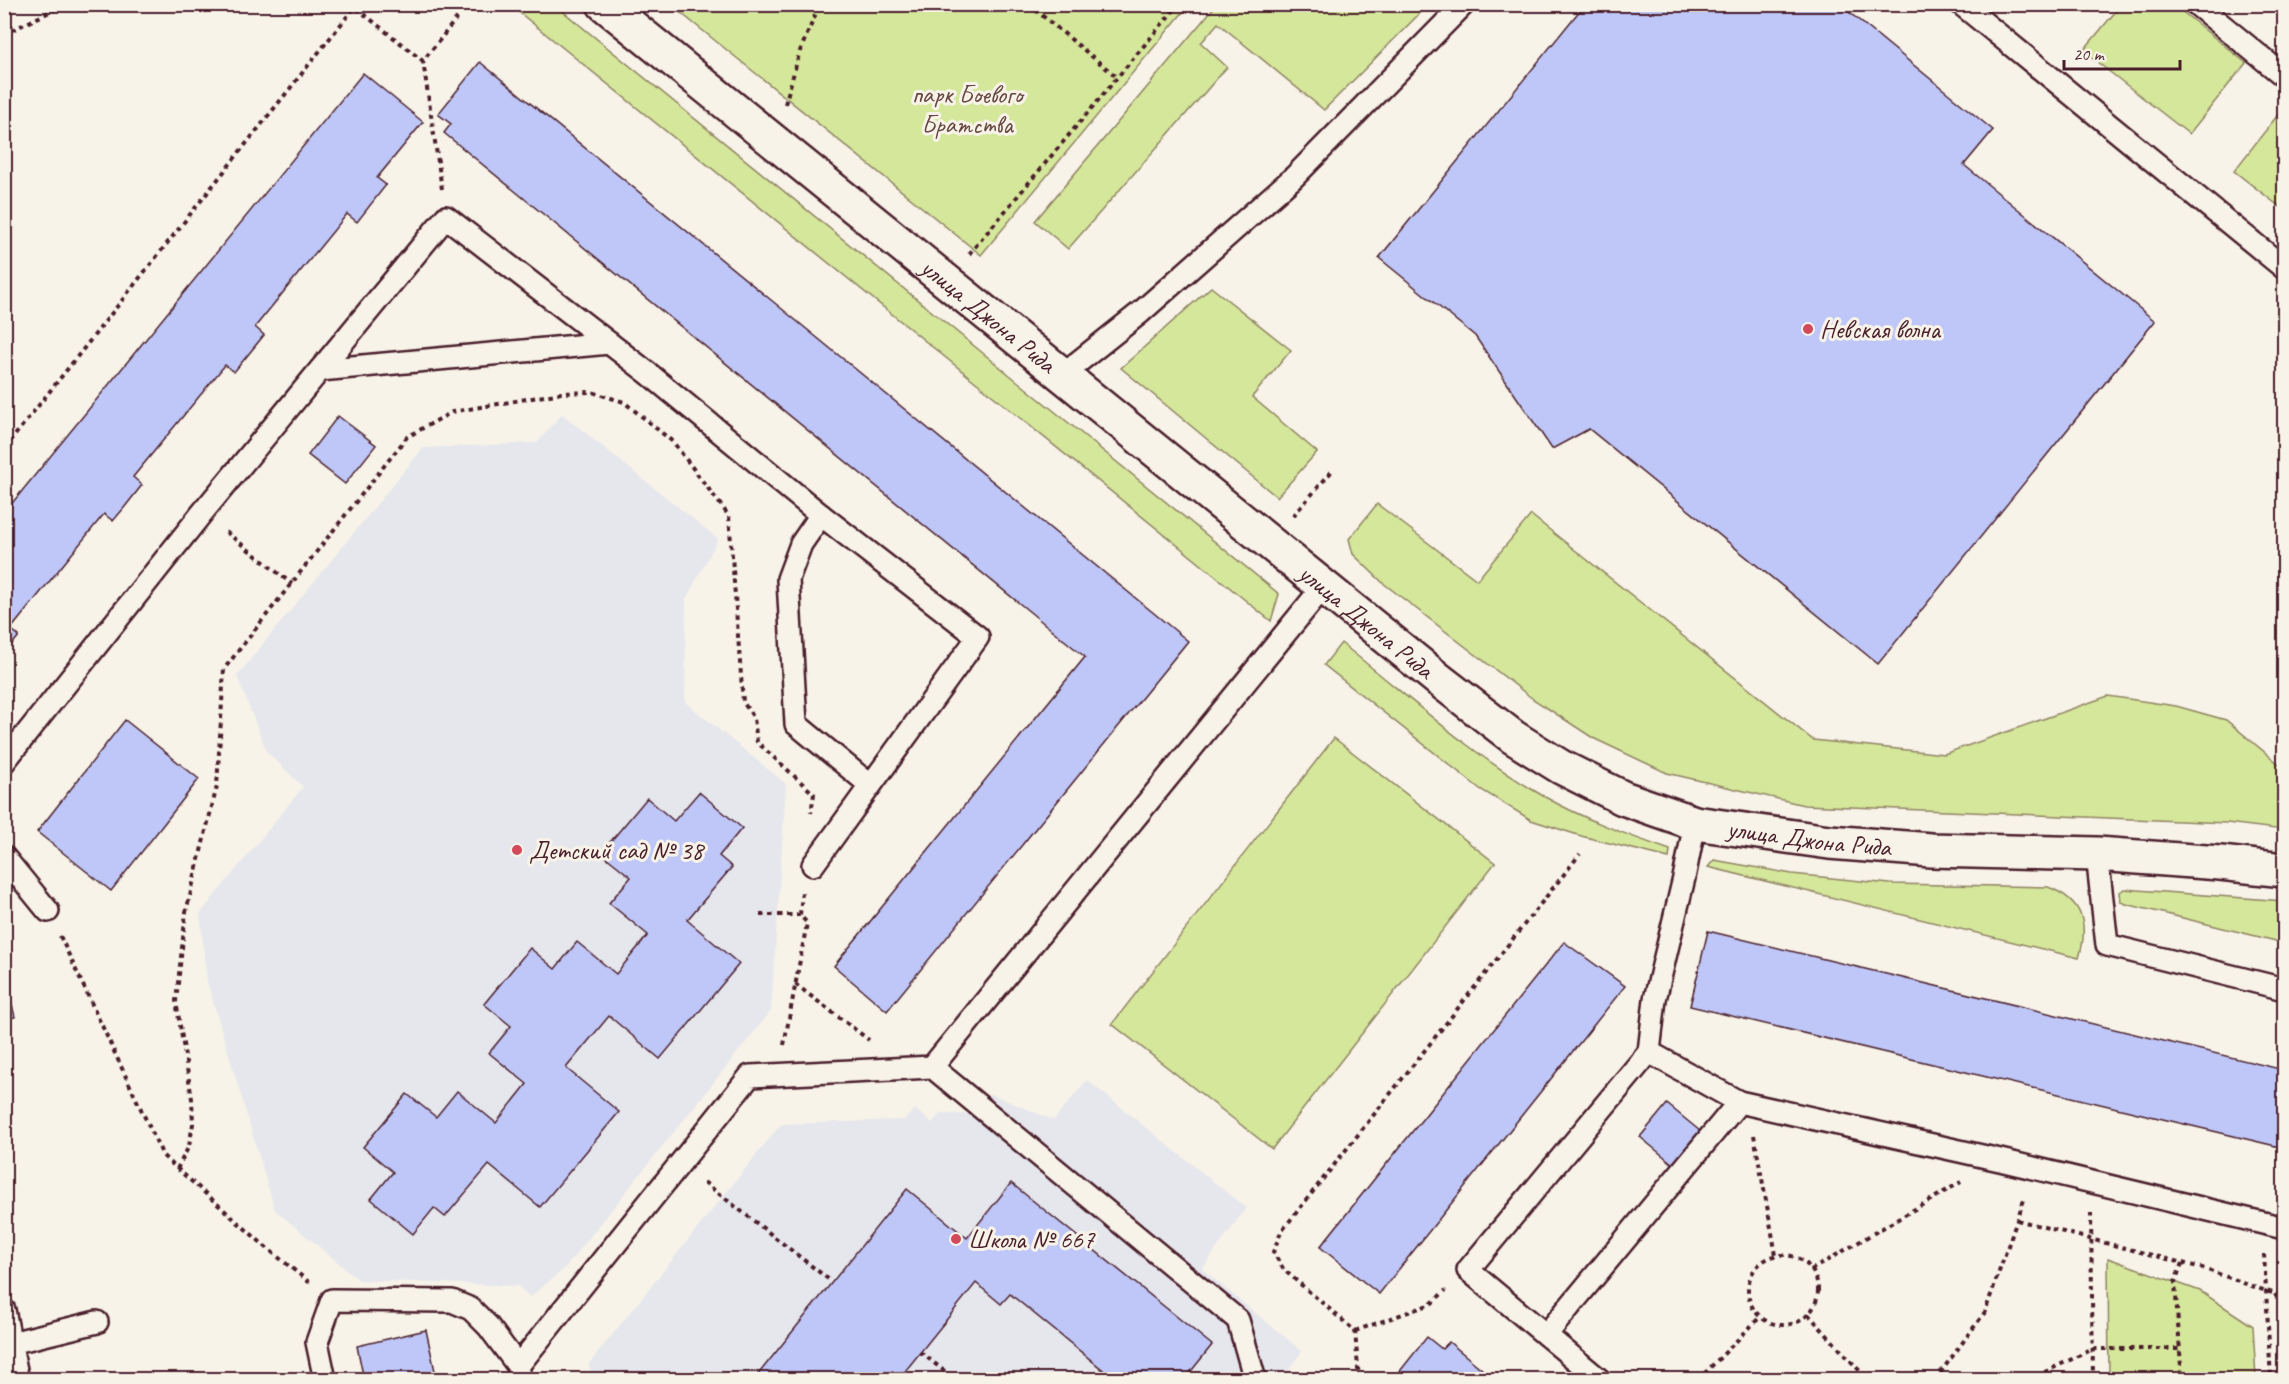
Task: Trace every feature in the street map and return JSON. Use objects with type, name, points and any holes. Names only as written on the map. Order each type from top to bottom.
[{"type":"street","name":"улица Джона Рида","points":[[604,4],[1323,587],[1513,737],[1561,767],[1623,798],[1695,823],[1840,843],[1931,850],[2097,854],[2284,870]]},
{"type":"lane","points":[[1062,375],[1142,312],[1294,177],[1464,4]]},
{"type":"lane","points":[[1961,4],[2284,268]]},
{"type":"lane","points":[[2196,4],[2282,68]]},
{"type":"lane","points":[[4,762],[202,513],[446,217],[609,343],[821,515],[978,637],[813,865]]},
{"type":"lane","points":[[320,370],[609,343]]},
{"type":"lane","points":[[821,515],[801,544],[788,579],[796,724],[870,785]]},
{"type":"lane","points":[[932,1067],[1323,587]]},
{"type":"lane","points":[[1600,1380],[1468,1270],[1649,1052],[1655,999],[1695,823]]},
{"type":"lane","points":[[2097,854],[2107,945],[2284,989]]},
{"type":"lane","points":[[4,857],[48,911]]},
{"type":"lane","points":[[1649,1052],[1744,1103],[2035,1168],[2284,1228]]},
{"type":"lane","points":[[325,1380],[317,1342],[332,1300],[452,1301],[471,1309],[488,1326],[519,1373],[680,1163],[750,1076],[932,1067],[1238,1320],[1255,1380]]},
{"type":"lane","points":[[1546,1335],[1744,1103]]},
{"type":"lane","points":[[4,1310],[18,1380]]},
{"type":"lane","points":[[11,1343],[97,1323]]},
{"type":"path","points":[[4,34],[66,4]]},
{"type":"path","points":[[349,4],[356,6],[423,61],[446,217]]},
{"type":"path","points":[[423,61],[468,4]]},
{"type":"path","points":[[783,110],[800,51],[820,4]]},
{"type":"path","points":[[1028,4],[1117,77]]},
{"type":"path","points":[[965,259],[1179,4]]},
{"type":"path","points":[[4,449],[356,6]]},
{"type":"path","points":[[177,1169],[189,1146],[193,1124],[192,1099],[176,1001],[186,912],[217,786],[224,669],[407,436],[452,412],[561,393],[592,392],[624,402],[673,442],[729,516],[743,702],[754,718],[757,742],[814,794],[811,815]]},
{"type":"path","points":[[1289,521],[1332,471]]},
{"type":"path","points":[[202,513],[292,584]]},
{"type":"path","points":[[1359,1380],[1355,1331],[1284,1270],[1273,1252],[1281,1232],[1580,854]]},
{"type":"path","points":[[778,1075],[807,923],[800,915],[802,887]]},
{"type":"path","points":[[48,911],[163,1156],[267,1248],[332,1300]]},
{"type":"path","points":[[760,915],[800,915]]},
{"type":"path","points":[[795,984],[907,1068]]},
{"type":"path","points":[[1744,1103],[1776,1255]]},
{"type":"path","points":[[1811,1269],[2000,1160]]},
{"type":"path","points":[[680,1163],[832,1282]]},
{"type":"path","points":[[1938,1378],[1985,1312],[2035,1168]]},
{"type":"path","points":[[2093,1380],[2091,1212],[2097,1183]]},
{"type":"path","points":[[2017,1220],[2182,1263],[2284,1296]]},
{"type":"path","points":[[2263,1223],[2271,1380]]},
{"type":"path","points":[[1776,1255],[1796,1257],[1811,1269],[1818,1287],[1814,1306],[1808,1314],[1790,1324],[1780,1325],[1760,1317],[1750,1300],[1749,1281],[1759,1264],[1776,1255]]},
{"type":"path","points":[[2182,1263],[2175,1282],[2182,1380]]},
{"type":"path","points":[[1355,1331],[1431,1304],[1468,1270]]},
{"type":"path","points":[[2274,1293],[2284,1310]]},
{"type":"path","points":[[1808,1314],[1868,1380]]},
{"type":"path","points":[[1698,1380],[1760,1317]]},
{"type":"path","points":[[2028,1380],[2093,1349],[2180,1349]]},
{"type":"path","points":[[920,1352],[956,1380]]},
{"type":"shaded area","name":"Детский сад № 38","points":[[562,414],[718,539],[686,599],[685,702],[786,784],[771,1011],[564,1269],[530,1297],[518,1286],[359,1280],[275,1210],[207,981],[200,914],[303,787],[267,752],[237,676],[423,448],[537,443]]},
{"type":"shaded area","name":"Школа № 667","points":[[1087,1080],[1246,1208],[1202,1269],[1302,1351],[1282,1380],[592,1380],[589,1364],[781,1124],[904,1120],[915,1109],[932,1123],[940,1114],[973,1114],[990,1094],[1054,1120]]},
{"type":"green space","points":[[510,5],[555,5],[1279,594],[1271,621]]},
{"type":"green space","name":"парк Боевого Братства","points":[[671,5],[1189,5],[981,255]]},
{"type":"green space","points":[[1216,5],[1428,5],[1324,110],[1218,23],[1201,43],[1227,67],[1068,249],[1035,221]]},
{"type":"green space","points":[[2121,5],[2174,5],[2246,63],[2189,134],[2083,51]]},
{"type":"green space","points":[[2284,107],[2284,210],[2234,171]]},
{"type":"green space","points":[[1211,287],[1291,350],[1252,397],[1317,452],[1277,497],[1121,368]]},
{"type":"green space","points":[[1377,504],[1477,580],[1531,515],[1813,740],[1944,754],[2108,696],[2176,706],[2226,720],[2279,764],[2284,765],[2284,830],[2227,823],[1804,805],[1667,773],[1593,738],[1533,699],[1383,583],[1353,554],[1349,539]]},
{"type":"green space","points":[[1341,643],[1491,763],[1545,797],[1575,812],[1670,850],[1669,858],[1581,836],[1531,820],[1480,789],[1324,665]]},
{"type":"green space","points":[[1334,738],[1495,863],[1272,1149],[1112,1024]]},
{"type":"green space","points":[[1714,860],[1792,874],[1890,884],[2048,887],[2069,899],[2076,906],[2080,915],[2083,934],[2079,958],[1708,867]]},
{"type":"green space","points":[[2124,889],[2284,901],[2284,943],[2126,904],[2121,902],[2120,892]]},
{"type":"green space","points":[[2108,1258],[2200,1291],[2253,1326],[2256,1379],[2109,1379]]},
{"type":"building","name":"Невская волна","points":[[1585,4],[1839,4],[1993,130],[1964,165],[2155,321],[1878,664],[1589,429],[1552,449],[1475,336],[1379,258]]},
{"type":"building","points":[[480,62],[1188,641],[887,1011],[834,966],[1085,657],[444,133],[451,124],[438,114]]},
{"type":"building","points":[[363,73],[423,122],[377,178],[386,185],[357,222],[347,214],[255,327],[264,335],[234,372],[225,365],[133,477],[142,485],[124,508],[113,521],[104,514],[11,629],[19,636],[4,654],[4,513]]},
{"type":"building","points":[[338,416],[376,445],[345,484],[308,455]]},
{"type":"building","points":[[125,720],[199,779],[111,891],[37,832]]},
{"type":"building","points":[[699,792],[742,828],[719,856],[732,867],[687,920],[739,964],[660,1059],[609,1016],[566,1068],[619,1112],[540,1207],[489,1165],[445,1217],[434,1208],[413,1234],[371,1199],[393,1172],[363,1147],[407,1094],[436,1117],[457,1091],[496,1123],[527,1084],[489,1053],[511,1026],[484,1004],[530,948],[555,969],[577,942],[616,974],[648,935],[609,903],[631,877],[601,853],[647,798],[674,821]]},
{"type":"building","points":[[1708,931],[2284,1070],[2284,1148],[1690,1006]]},
{"type":"building","points":[[1564,942],[1625,986],[1379,1294],[1320,1247]]},
{"type":"building","points":[[4,971],[15,1017],[4,1019]]},
{"type":"building","points":[[1667,1104],[1700,1131],[1673,1164],[1640,1137]]},
{"type":"building","points":[[1011,1183],[1212,1345],[1184,1380],[1096,1380],[1103,1370],[1010,1294],[1001,1304],[976,1283],[898,1380],[759,1380],[756,1377],[907,1189],[967,1238]]},
{"type":"building","points":[[426,1330],[437,1380],[364,1380],[357,1346]]},
{"type":"building","points":[[1427,1337],[1442,1349],[1449,1342],[1495,1380],[1393,1380]]},
{"type":"place","name":"Невская волна","points":[[1808,329]]},
{"type":"place","name":"Детский сад № 38","points":[[517,850]]},
{"type":"place","name":"Школа № 667","points":[[956,1239]]}]
